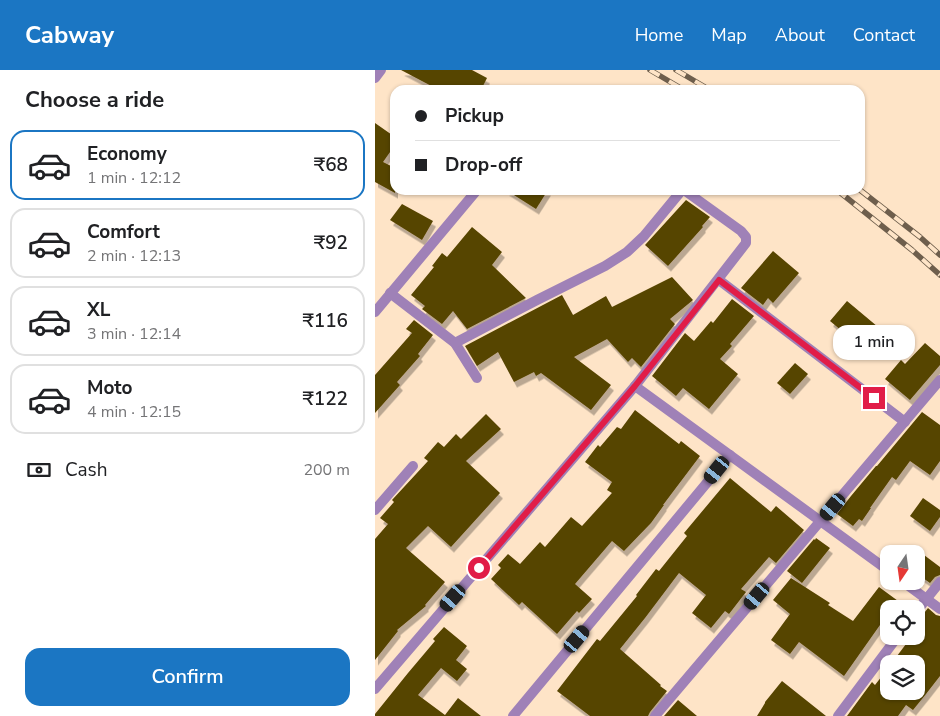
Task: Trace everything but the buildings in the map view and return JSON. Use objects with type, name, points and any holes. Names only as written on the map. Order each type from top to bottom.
[{"type":"street","points":[[375,78],[381,70]]},
{"type":"street","points":[[375,312],[473,195]]},
{"type":"street","points":[[455,343],[605,266],[627,252],[644,236],[679,195]]},
{"type":"street","points":[[375,689],[635,386],[746,243],[746,237],[741,231],[690,195]]},
{"type":"street","points":[[719,280],[905,422]]},
{"type":"street","points":[[390,293],[455,343],[477,378]]},
{"type":"street","points":[[655,716],[940,380]]},
{"type":"street","points":[[635,386],[880,565]]},
{"type":"street","points":[[513,716],[729,455]]},
{"type":"street","points":[[375,510],[413,466]]},
{"type":"street","points":[[925,601],[940,582]]},
{"type":"street","points":[[914,590],[940,609]]},
{"type":"street","points":[[838,716],[891,645]]},
{"type":"railway","points":[[650,70],[676,85]]},
{"type":"railway","points":[[676,70],[702,85]]},
{"type":"railway","points":[[865,194],[940,255]]},
{"type":"railway","points":[[843,195],[940,275]]},
{"type":"route","points":[[479,568],[635,386],[719,280],[874,398]]}]
